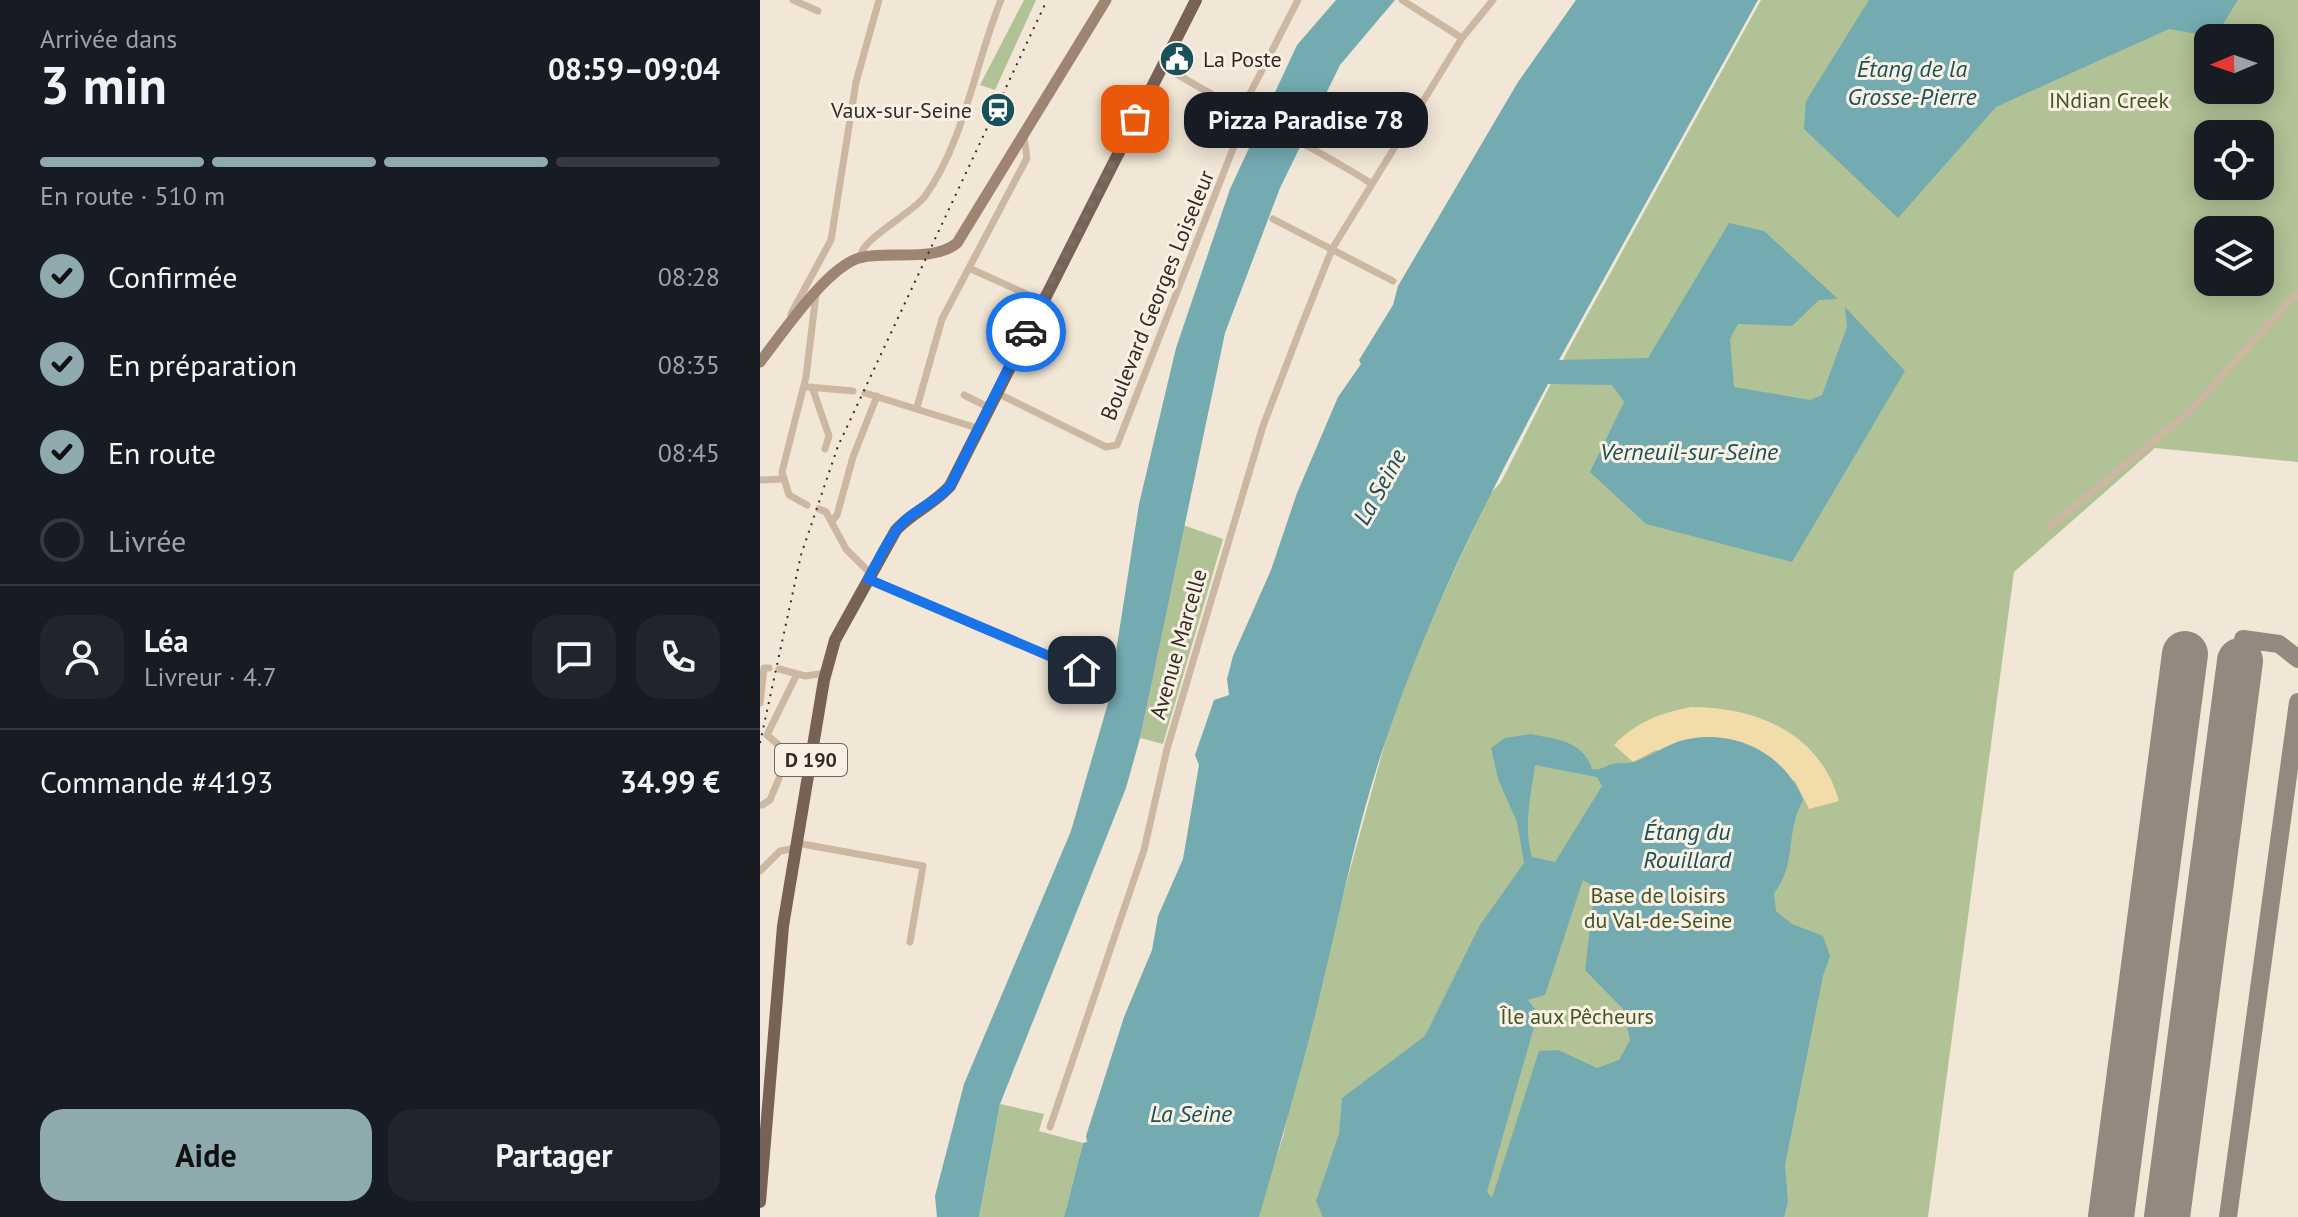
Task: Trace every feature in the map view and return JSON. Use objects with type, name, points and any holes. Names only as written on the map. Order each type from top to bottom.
[{"type":"main road","name":"D 190","points":[[760,1202],[781,939],[826,673],[835,640],[896,530],[908,518],[939,499],[950,486],[1196,0]]},
{"type":"street","points":[[793,0],[818,11]]},
{"type":"street","points":[[790,323],[792,313],[831,240],[856,82],[879,0]]},
{"type":"street","points":[[860,258],[865,244],[911,211],[931,186],[975,84],[978,63],[1001,0]]},
{"type":"street","points":[[760,362],[790,323],[843,266],[860,258],[943,250],[957,243],[1106,0]]},
{"type":"street","name":"Boulevard Georges Loiseleur","points":[[995,392],[1106,447],[1117,445],[1244,112],[1298,0]]},
{"type":"street","points":[[1402,0],[1462,38]]},
{"type":"street","name":"Avenue Marcelle","points":[[1050,1127],[1144,850],[1167,749],[1263,426],[1332,249],[1462,38],[1493,0]]},
{"type":"street","points":[[1164,66],[1256,119],[1313,146],[1372,184]]},
{"type":"street","points":[[917,407],[942,319],[1027,158],[1024,137]]},
{"type":"street","points":[[1273,219],[1393,281]]},
{"type":"street","points":[[971,269],[1042,301]]},
{"type":"street","points":[[2048,528],[2189,412],[2298,292]]},
{"type":"street","points":[[807,505],[789,495],[782,479],[808,387],[816,294]]},
{"type":"street","points":[[808,387],[853,391]]},
{"type":"street","points":[[808,387],[829,436],[825,449]]},
{"type":"street","points":[[865,393],[977,428]]},
{"type":"street","points":[[964,395],[988,407]]},
{"type":"street","points":[[833,520],[877,396]]},
{"type":"street","points":[[760,480],[782,479]]},
{"type":"street","points":[[819,509],[833,520],[846,549],[869,576],[1109,680]]},
{"type":"street","points":[[760,703],[761,674],[764,668],[769,668]]},
{"type":"street","points":[[779,669],[797,674],[826,673]]},
{"type":"street","points":[[797,674],[767,735],[789,754],[811,761]]},
{"type":"street","points":[[762,805],[770,800],[789,754]]},
{"type":"street","points":[[760,871],[780,851],[797,846],[923,866],[910,942]]},
{"type":"green space","points":[[1024,0],[1036,0],[995,90],[980,85]]},
{"type":"green space","name":"Base de loisirs du Val-de-Seine","points":[[1761,0],[2298,0],[2298,462],[2155,448],[2014,572],[1928,1217],[1256,1217],[1283,1137],[1309,1018],[1401,685],[1490,494],[1501,482],[1568,350]]},
{"type":"green space","points":[[1183,525],[1223,539],[1163,744],[1140,738]]},
{"type":"green space","points":[[1000,1104],[1044,1114],[1039,1131],[1083,1143],[1064,1217],[979,1217]]},
{"type":"sand","points":[[1691,707],[1739,712],[1783,728],[1817,758],[1830,777],[1839,801],[1809,809],[1795,781],[1656,750],[1633,762],[1614,745],[1649,720]]},
{"type":"water","points":[[1336,0],[1395,0],[1340,65],[1280,188],[1225,333],[1140,738],[1126,788],[1000,1104],[979,1217],[937,1217],[935,1196],[964,1084],[1071,831],[1108,703],[1139,504],[1176,348],[1230,189],[1297,45]]},
{"type":"water","name":"La Seine","points":[[1576,0],[1758,0],[1559,360],[1648,358],[1729,223],[1764,231],[1838,299],[1819,300],[1792,326],[1738,324],[1730,339],[1734,387],[1810,400],[1822,395],[1847,327],[1845,307],[1905,371],[1792,562],[1646,524],[1590,472],[1624,402],[1612,385],[1548,384],[1461,554],[1389,731],[1358,833],[1310,1033],[1259,1217],[1064,1217],[1083,1143],[1087,1142],[1086,1136],[1124,1017],[1152,950],[1158,916],[1183,859],[1199,765],[1195,755],[1214,700],[1229,695],[1227,679],[1233,656],[1271,570],[1297,493],[1338,397],[1361,364],[1359,360],[1393,305],[1398,286],[1518,82]]},
{"type":"water","name":"Étang de la Grosse-Pierre","points":[[1869,0],[2238,0],[2223,24],[2194,24],[2194,33],[2169,29],[1996,107],[1898,218],[1804,129],[1806,101]]},
{"type":"water","name":"Étang du Rouillard","points":[[1531,734],[1560,740],[1582,752],[1595,769],[1634,762],[1680,741],[1718,737],[1753,747],[1769,756],[1794,783],[1803,800],[1794,824],[1786,871],[1774,893],[1776,911],[1792,924],[1823,936],[1830,956],[1823,976],[1785,1165],[1788,1202],[1784,1217],[1323,1217],[1316,1201],[1339,1134],[1342,1098],[1425,1036],[1480,925],[1524,863],[1517,822],[1498,779],[1491,748],[1505,738]],"holes":[[[1535,765],[1597,777],[1602,786],[1555,862],[1532,857],[1529,846],[1529,811]],[[1583,880],[1595,887],[1585,970],[1623,1009],[1630,1040],[1619,1060],[1597,1068],[1558,1050],[1539,1051],[1492,1198],[1487,1192],[1538,1013],[1528,1000],[1545,995]]]},
{"type":"taxiway","points":[[2240,661],[2243,639],[2279,644],[2298,659]]},
{"type":"taxiway","points":[[2228,1217],[2298,702]]},
{"type":"runway","points":[[2111,1217],[2185,654]]},
{"type":"runway","points":[[2167,1217],[2240,661]]},
{"type":"railway","points":[[760,743],[801,555],[838,446],[1047,0]]},
{"type":"way so far","points":[[1026,332],[1135,119]]},
{"type":"place","name":"La Poste","points":[[1177,59]]},
{"type":"place","name":"Vaux-sur-Seine","points":[[998,110]]},
{"type":"place","name":"Pizza Paradise 78","points":[[1135,119]]},
{"type":"route","points":[[1026,332],[950,486],[939,499],[908,518],[896,530],[868,579],[932,609],[1082,670]]},
{"type":"park label","name":"INdian Creek","points":[[2109,100]]},
{"type":"park label","name":"Île aux Pêcheurs","points":[[1577,1016]]},
{"type":"water label","name":"Verneuil-sur-Seine","points":[[1689,452]]}]
